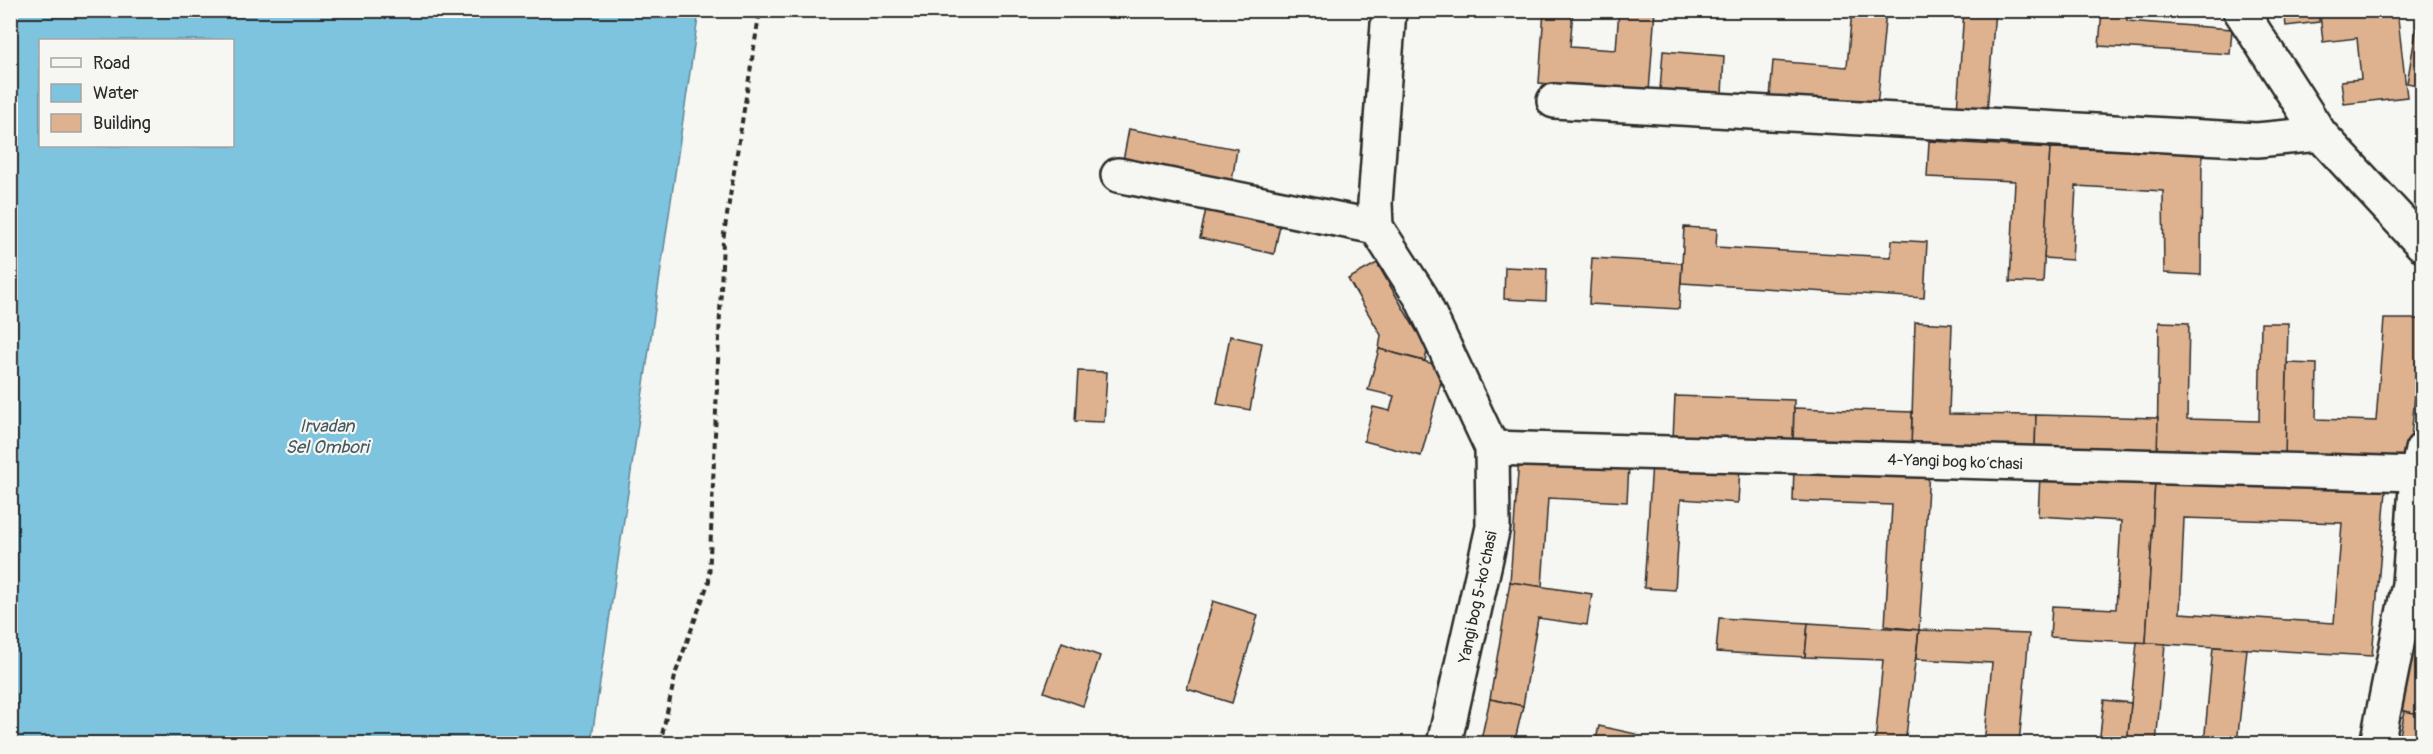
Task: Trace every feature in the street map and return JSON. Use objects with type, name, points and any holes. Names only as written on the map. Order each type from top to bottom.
[{"type":"street","points":[[1389,10],[1375,203],[1376,227],[1421,297],[1492,448]]},
{"type":"street","points":[[2240,10],[2319,134],[2422,244]]},
{"type":"street","points":[[1554,101],[2257,140],[2319,134]]},
{"type":"street","points":[[1118,175],[1376,227]]},
{"type":"street","name":"4-Yangi bog koʼchasi","points":[[1492,448],[2420,462],[2409,584],[2376,744]]},
{"type":"street","name":"Yangi bog 5-koʼchasi","points":[[1444,744],[1492,526],[1492,448]]},
{"type":"path","points":[[660,744],[676,672],[709,581],[723,240],[760,10]]},
{"type":"water","name":"Irvadan Sel Ombori","points":[[10,11],[699,11],[591,743],[11,743]]},
{"type":"building","points":[[1544,10],[1573,10],[1570,47],[1616,50],[1619,10],[1655,10],[1649,92],[1539,83]]},
{"type":"building","points":[[1852,10],[1886,10],[1877,108],[1770,98],[1773,61],[1847,67]]},
{"type":"building","points":[[1964,10],[1995,10],[1987,112],[1957,111]]},
{"type":"building","points":[[2102,10],[2127,10],[2127,21],[2232,29],[2230,54],[2099,46]]},
{"type":"building","points":[[2284,10],[2319,10],[2319,22],[2286,26]]},
{"type":"building","points":[[2350,10],[2397,10],[2407,97],[2344,104],[2341,81],[2361,79],[2357,38],[2323,42],[2320,14]]},
{"type":"building","points":[[2419,14],[2422,14],[2422,86],[2407,83]]},
{"type":"building","points":[[1663,51],[1724,56],[1722,94],[1660,90]]},
{"type":"building","points":[[1129,129],[1237,149],[1231,187],[1122,166]]},
{"type":"building","points":[[1929,141],[2050,148],[2043,283],[2010,282],[2015,181],[1927,177]]},
{"type":"building","points":[[2050,148],[2202,153],[2201,275],[2164,273],[2163,191],[2076,186],[2072,260],[2044,258]]},
{"type":"building","points":[[1207,204],[1281,220],[1274,254],[1200,238]]},
{"type":"building","points":[[1684,227],[1717,229],[1716,247],[1891,257],[1892,240],[1927,242],[1924,298],[1681,283]]},
{"type":"building","points":[[1592,258],[1682,263],[1679,309],[1589,304]]},
{"type":"building","points":[[1377,263],[1417,332],[1430,336],[1425,361],[1379,349],[1381,335],[1348,279]]},
{"type":"building","points":[[1505,267],[1547,269],[1546,301],[1504,299]]},
{"type":"building","points":[[2384,319],[2422,319],[2409,460],[2285,457],[2287,363],[2317,364],[2316,419],[2376,421]]},
{"type":"building","points":[[1915,322],[1952,324],[1949,414],[2036,415],[2035,451],[1911,448]]},
{"type":"building","points":[[2159,322],[2189,323],[2187,419],[2259,421],[2261,323],[2288,323],[2285,457],[2157,454]]},
{"type":"building","points":[[1230,336],[1262,343],[1250,410],[1217,404]]},
{"type":"building","points":[[1379,349],[1445,367],[1421,456],[1364,441],[1373,407],[1390,411],[1394,396],[1368,390]]},
{"type":"building","points":[[1078,371],[1107,372],[1104,422],[1075,421]]},
{"type":"building","points":[[1675,396],[1794,400],[1793,444],[1673,439]]},
{"type":"building","points":[[1794,408],[1912,412],[1911,448],[1793,444]]},
{"type":"building","points":[[2036,415],[2158,418],[2157,454],[2035,451]]},
{"type":"building","points":[[1519,458],[1629,465],[1627,502],[1548,498],[1542,587],[1510,582]]},
{"type":"building","points":[[1652,462],[1740,467],[1738,503],[1681,499],[1675,590],[1644,588]]},
{"type":"building","points":[[1794,465],[1929,471],[1919,630],[1885,626],[1892,505],[1793,501]]},
{"type":"building","points":[[2040,475],[2155,482],[2146,643],[2050,637],[2052,606],[2116,609],[2121,521],[2038,516]]},
{"type":"building","points":[[2155,482],[2386,491],[2372,656],[2146,643]],"holes":[[[2184,518],[2342,523],[2334,623],[2180,613]]]},
{"type":"building","points":[[1510,582],[1592,594],[1587,625],[1538,618],[1523,706],[1490,699]]},
{"type":"building","points":[[1213,601],[1258,615],[1232,703],[1187,689]]},
{"type":"building","points":[[2422,603],[2422,715],[2399,710]]},
{"type":"building","points":[[1719,618],[1808,623],[1805,657],[1716,652]]},
{"type":"building","points":[[1808,623],[1919,630],[1905,744],[1875,744],[1883,660],[1805,657]]},
{"type":"building","points":[[1919,630],[2029,634],[2019,744],[1984,744],[1992,663],[1916,659]]},
{"type":"building","points":[[1062,642],[1100,656],[1083,706],[1044,692]]},
{"type":"building","points":[[2137,642],[2165,644],[2156,744],[2127,744]]},
{"type":"building","points":[[2213,647],[2247,649],[2237,744],[2204,744]]},
{"type":"building","points":[[1490,699],[1523,706],[1514,744],[1480,744]]},
{"type":"building","points":[[2104,700],[2131,703],[2127,744],[2099,744]]},
{"type":"building","points":[[2405,711],[2422,715],[2422,744],[2398,744]]},
{"type":"building","points":[[1599,726],[1636,734],[1634,744],[1595,744]]}]
